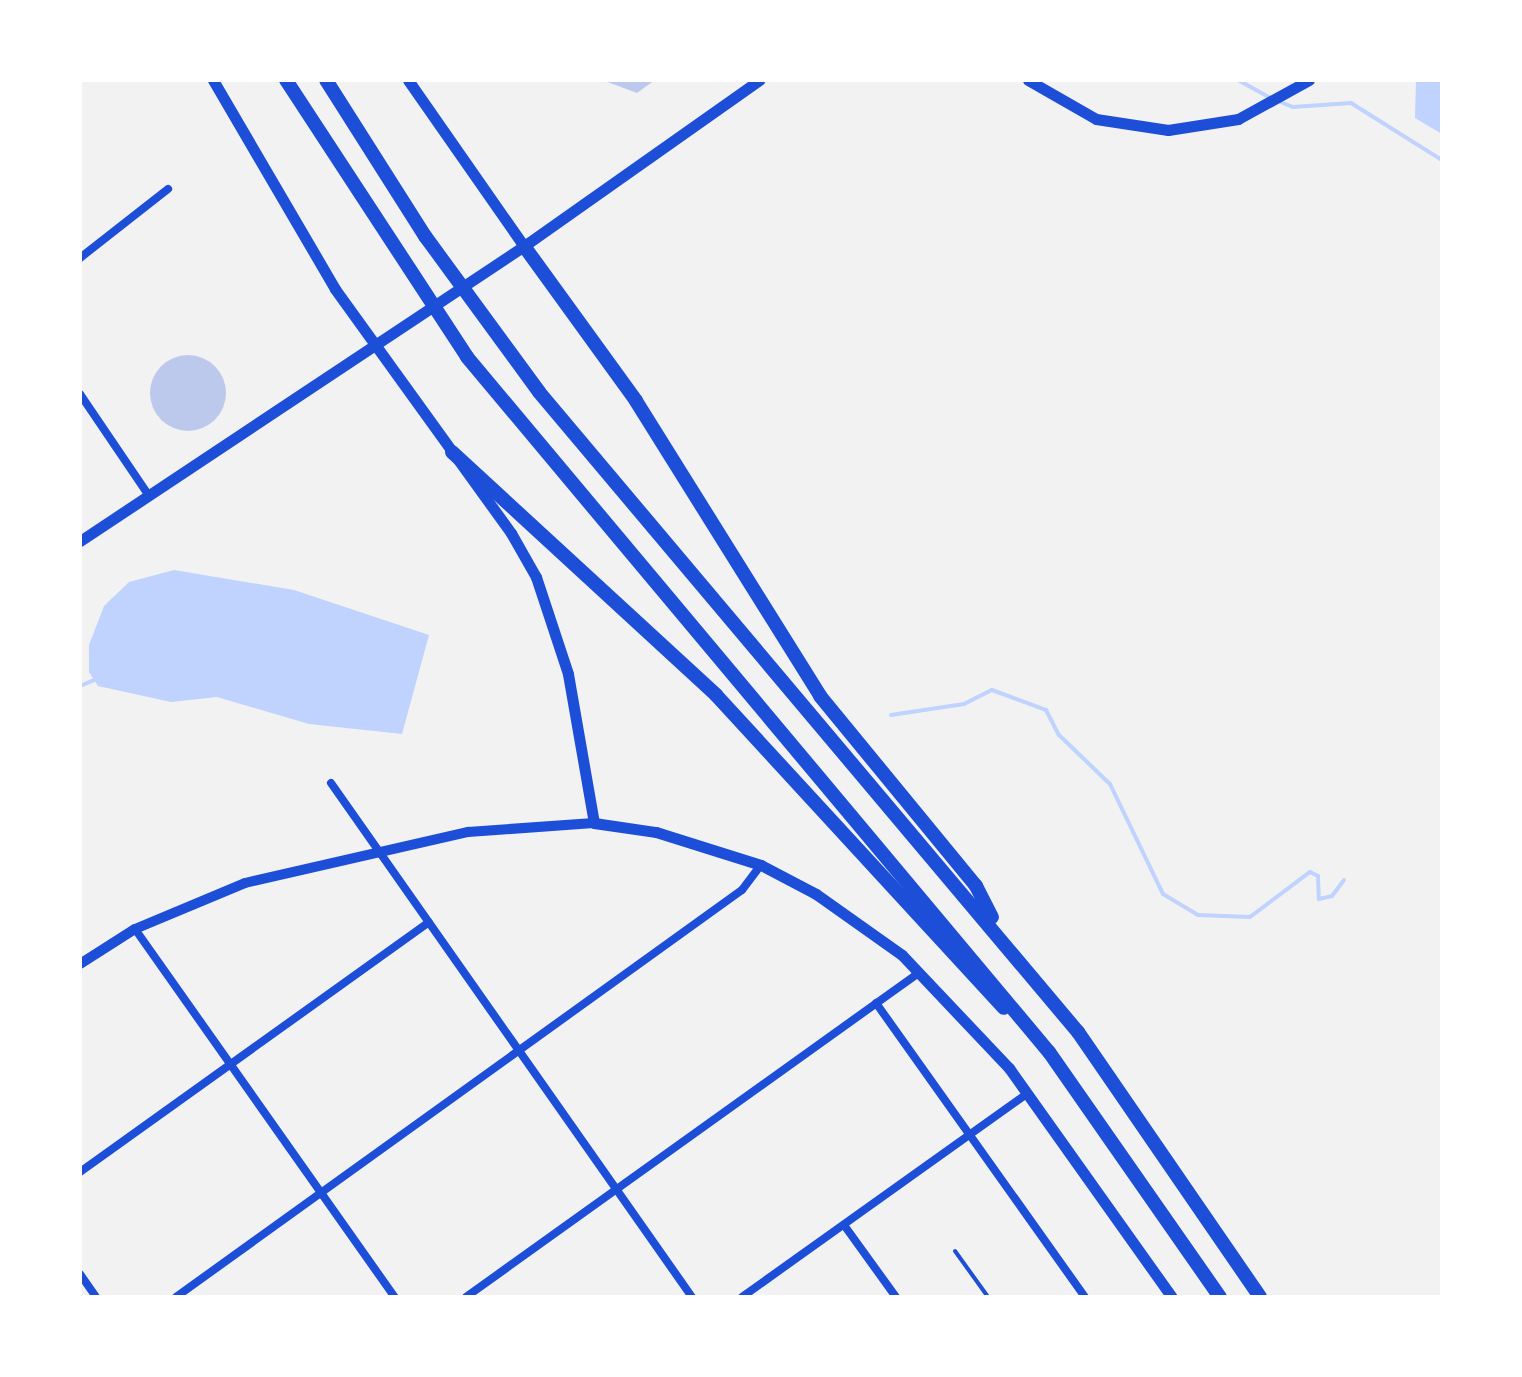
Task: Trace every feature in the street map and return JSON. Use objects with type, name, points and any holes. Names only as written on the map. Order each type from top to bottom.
[{"type":"highway","points":[[286,80],[397,257],[468,357],[1049,1052],[1220,1297]]},
{"type":"highway","points":[[326,80],[425,236],[497,336],[1007,944],[1147,1126],[1260,1297]]},
{"type":"highway","points":[[524,246],[636,401],[820,696],[976,886],[1007,944]]},
{"type":"highway","points":[[452,452],[740,718],[964,970],[1049,1052]]},
{"type":"main road","points":[[213,80],[311,253],[511,533],[548,604],[594,823],[682,839],[761,866],[853,918],[920,972],[1028,1093],[1172,1297]]},
{"type":"main road","points":[[80,541],[524,246],[758,80]]},
{"type":"main road","points":[[1028,80],[1076,111],[1133,128],[1190,129],[1256,112],[1307,81]]},
{"type":"main road","points":[[413,84],[524,246]]},
{"type":"street","points":[[80,258],[168,188]]},
{"type":"street","points":[[80,394],[148,496]]},
{"type":"street","points":[[331,783],[692,1297]]},
{"type":"street","points":[[80,964],[135,928],[244,882],[468,832],[594,823]]},
{"type":"street","points":[[176,1297],[742,890],[761,866]]},
{"type":"street","points":[[80,1172],[430,922]]},
{"type":"street","points":[[135,928],[395,1297]]},
{"type":"street","points":[[466,1297],[920,972]]},
{"type":"street","points":[[876,1003],[1085,1297]]},
{"type":"street","points":[[742,1297],[1028,1093]]},
{"type":"street","points":[[844,1225],[896,1297]]},
{"type":"street","points":[[80,1274],[96,1297]]},
{"type":"lane","points":[[955,1251],[988,1297]]},
{"type":"water","points":[[1416,80],[1442,80],[1442,134],[1415,118]]},
{"type":"water","points":[[174,570],[294,590],[429,635],[402,734],[309,724],[217,697],[171,702],[98,686],[89,672],[89,645],[104,606],[129,582]]},
{"type":"building","points":[[602,80],[655,80],[637,93]]},
{"type":"building","points":[[188,355],[215,366],[226,393],[215,420],[188,431],[161,420],[150,393],[161,366]]},
{"type":"waterway","points":[[1238,80],[1269,97]]},
{"type":"waterway","points":[[1278,101],[1293,107],[1351,103],[1442,160]]},
{"type":"waterway","points":[[80,686],[94,680]]},
{"type":"waterway","points":[[891,715],[964,704],[992,690],[1046,710],[1059,735],[1110,784],[1163,894],[1198,915],[1250,917],[1310,872],[1318,876],[1319,899],[1332,896],[1344,880]]}]
